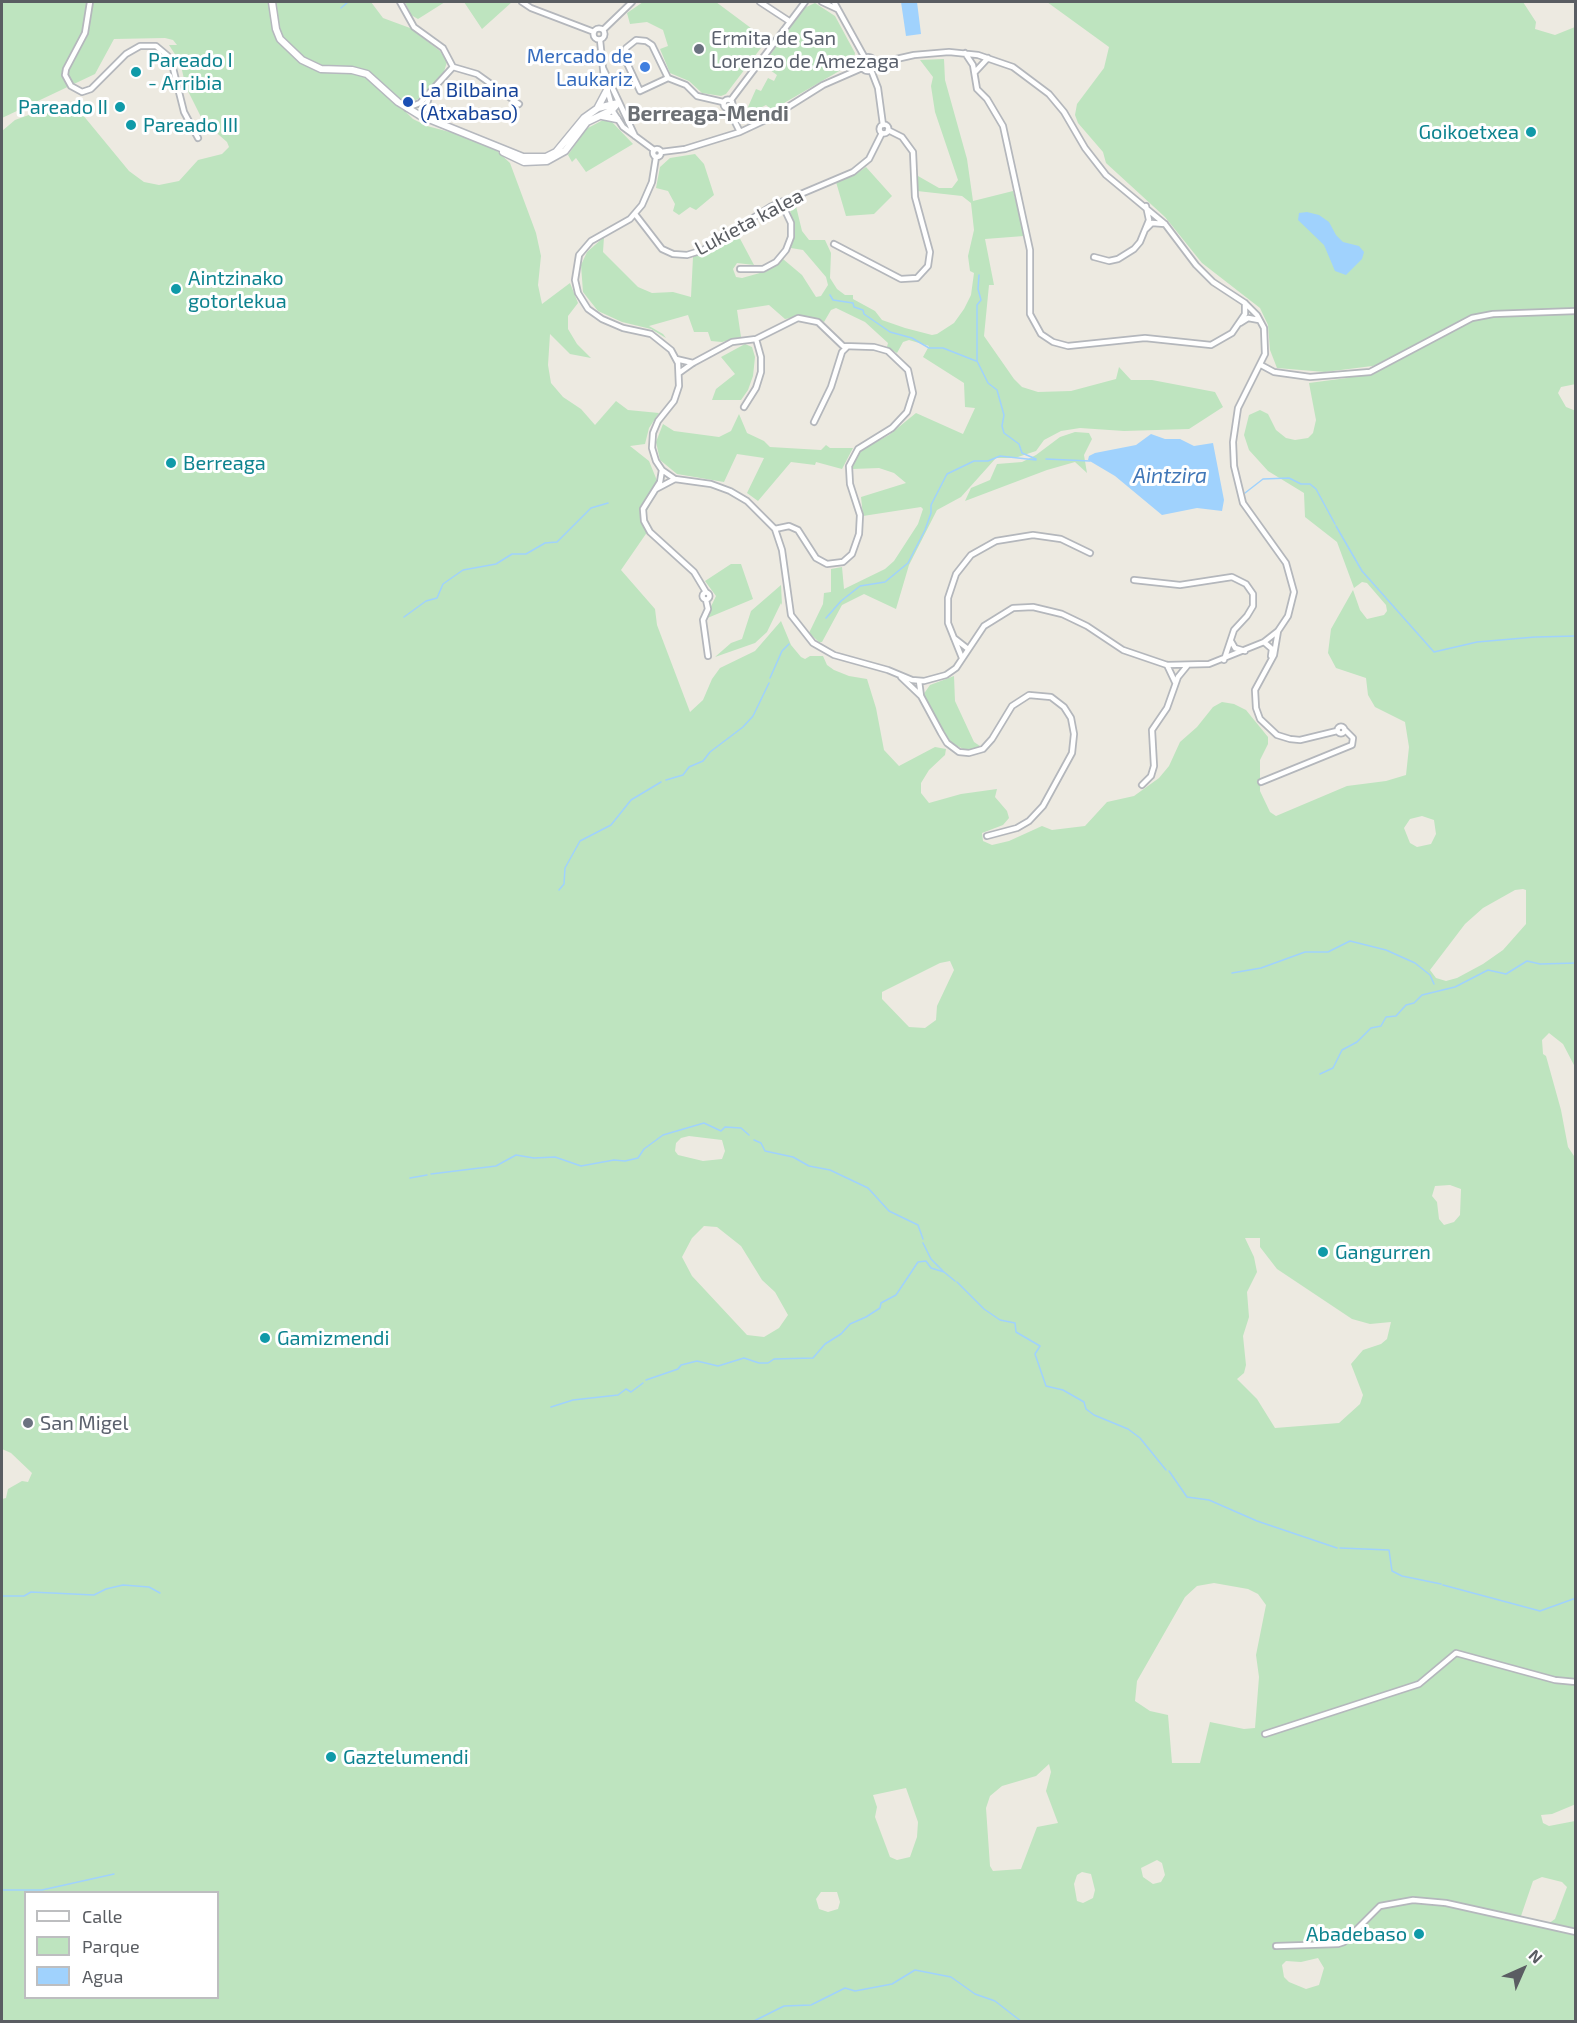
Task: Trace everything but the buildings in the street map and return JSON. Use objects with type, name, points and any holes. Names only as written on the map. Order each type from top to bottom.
[{"type":"street","points":[[90,2],[85,33],[66,69],[65,75],[70,86],[82,92],[91,89],[114,64],[134,49],[145,45],[156,46],[168,56],[172,64],[184,112],[198,138]]},
{"type":"street","points":[[272,2],[280,39],[296,55],[321,69],[352,70],[367,74],[406,108],[419,115],[523,157],[546,157],[564,145],[577,125],[598,108],[607,90]]},
{"type":"street","points":[[400,2],[414,27],[443,48],[453,67],[477,74],[519,104]]},
{"type":"street","points":[[522,2],[531,8],[594,32]]},
{"type":"street","points":[[594,32],[598,29],[603,30],[632,2]]},
{"type":"street","points":[[760,2],[789,21]]},
{"type":"street","points":[[728,108],[732,104],[731,100],[805,2]]},
{"type":"street","points":[[822,2],[837,9]]},
{"type":"street","points":[[834,2],[865,58]]},
{"type":"street","points":[[600,40],[604,37],[603,30]]},
{"type":"street","points":[[594,32],[594,36],[600,40]]},
{"type":"street","points":[[600,40],[607,90],[614,105],[635,136]]},
{"type":"street","points":[[668,78],[640,91],[626,61],[626,48],[636,40],[646,41],[652,45],[668,78],[686,85],[697,96],[723,102],[740,132]]},
{"type":"street","points":[[965,53],[975,68]]},
{"type":"street","points":[[654,150],[656,157],[652,182],[642,206],[630,219],[599,235],[585,248],[576,266],[575,280],[578,293],[594,315],[623,328],[651,334],[666,344],[676,359],[679,386],[674,401],[652,433],[653,454],[662,470],[675,479],[711,484],[730,491],[747,501],[775,529],[786,571],[788,604],[804,635],[828,652],[919,681],[946,675],[992,619],[1013,608],[1033,607],[1062,614],[1087,626],[1123,650],[1167,665],[1177,666],[1224,660],[1263,642],[1278,631],[1293,603],[1291,573],[1281,555],[1247,510],[1234,466],[1233,442],[1238,408],[1252,378],[1261,365],[1266,338],[1253,310],[1213,282],[1196,265],[1156,215],[1098,167],[1064,112],[1049,94],[1013,67],[965,53],[914,54],[874,64],[871,70],[878,88],[883,125],[880,128],[882,133],[888,130]]},
{"type":"street","points":[[978,55],[975,68],[977,89],[987,99],[1003,126],[1030,250],[1030,314],[1041,334],[1053,342],[1068,346],[1144,338],[1211,345],[1233,333],[1238,324],[1253,310]]},
{"type":"street","points":[[862,68],[861,62],[865,58],[871,58],[874,64]]},
{"type":"street","points":[[975,68],[988,58]]},
{"type":"street","points":[[406,108],[420,103],[453,67]]},
{"type":"street","points":[[603,68],[617,119]]},
{"type":"street","points":[[596,117],[608,115],[617,119],[654,150],[658,149],[661,152],[685,149],[740,132],[772,117],[823,85],[862,68],[871,70]]},
{"type":"street","points":[[419,115],[426,107],[430,94]]},
{"type":"street","points":[[723,102],[727,99],[731,100]]},
{"type":"street","points":[[419,115],[420,103]]},
{"type":"street","points":[[598,108],[614,105]]},
{"type":"street","points":[[476,137],[524,162],[539,163],[565,151],[577,133],[614,105]]},
{"type":"street","points":[[426,107],[435,121]]},
{"type":"street","points":[[834,244],[842,251],[878,266],[901,279],[916,278],[928,266],[930,252],[915,197],[913,152],[902,137],[883,125]]},
{"type":"street","name":"Lukieta kalea","points":[[635,214],[641,225],[662,249],[673,254],[687,255],[709,247],[760,212],[853,172],[875,151],[882,133]]},
{"type":"street","points":[[656,157],[661,152]]},
{"type":"street","points":[[741,269],[763,269],[776,262],[786,250],[791,237],[791,223],[781,202]]},
{"type":"street","points":[[1146,206],[1150,222]]},
{"type":"street","points":[[1094,257],[1109,261],[1118,259],[1134,249],[1156,215]]},
{"type":"street","name":"Lukieta kalea","points":[[630,219],[641,225]]},
{"type":"street","points":[[1150,222],[1165,224]]},
{"type":"street","points":[[1245,303],[1246,316]]},
{"type":"street","points":[[1261,365],[1274,372],[1310,377],[1370,372],[1472,318],[1493,314],[1575,311]]},
{"type":"street","points":[[1246,316],[1259,320]]},
{"type":"street","points":[[679,373],[732,342],[756,339],[798,318],[818,322],[837,341],[847,347],[874,347],[893,355],[908,370],[913,393],[906,414],[892,428],[862,445],[851,460],[849,478],[860,515],[855,546],[843,562],[827,564],[816,558],[798,530],[789,526],[775,529]]},
{"type":"street","points":[[744,407],[754,393],[760,376],[761,357],[756,339]]},
{"type":"street","points":[[837,341],[840,358]]},
{"type":"street","points":[[814,422],[831,387],[840,358],[847,347]]},
{"type":"street","points":[[676,359],[693,363]]},
{"type":"street","points":[[662,470],[656,490],[643,508],[647,528],[694,572],[710,596],[706,600],[708,609],[703,621],[708,656]]},
{"type":"street","points":[[656,490],[675,479]]},
{"type":"street","points":[[962,658],[952,635],[947,610],[951,586],[963,564],[981,548],[1014,536],[1033,535],[1061,539],[1090,553]]},
{"type":"street","points":[[1134,580],[1180,585],[1232,577],[1244,581],[1253,594],[1253,606],[1249,614],[1234,630],[1224,660]]},
{"type":"street","points":[[1261,782],[1352,745],[1353,738],[1341,726],[1337,731],[1300,740],[1277,735],[1266,726],[1256,708],[1255,693],[1271,658],[1278,631]]},
{"type":"street","points":[[952,635],[968,649]]},
{"type":"street","points":[[1270,637],[1274,647]]},
{"type":"street","points":[[1231,638],[1235,648],[1234,656]]},
{"type":"street","points":[[1263,642],[1274,647]]},
{"type":"street","points":[[1235,648],[1245,651]]},
{"type":"street","points":[[1228,649],[1234,656]]},
{"type":"street","points":[[1167,665],[1175,676]]},
{"type":"street","points":[[1142,785],[1151,776],[1154,766],[1152,730],[1167,708],[1176,685],[1177,666]]},
{"type":"street","points":[[1175,676],[1187,666]]},
{"type":"street","points":[[899,675],[921,696],[947,743],[964,753],[982,749],[992,739],[1012,706],[1029,695],[1051,697],[1064,706],[1071,718],[1074,734],[1072,753],[1043,806],[1029,821],[1017,828],[987,836]]},
{"type":"street","points":[[919,681],[921,696]]},
{"type":"street","points":[[1265,1734],[1419,1683],[1456,1653],[1556,1680],[1575,1682]]},
{"type":"street","points":[[1276,1946],[1344,1942],[1380,1906],[1413,1900],[1446,1903],[1575,1932]]},
{"type":"green space","points":[[2,2],[371,2],[383,18],[410,28],[440,51],[447,62],[442,78],[425,95],[407,105],[404,110],[413,119],[427,126],[465,136],[495,149],[510,163],[536,233],[541,256],[538,285],[542,304],[570,283],[578,303],[568,316],[568,329],[577,344],[591,358],[570,354],[550,334],[548,365],[551,383],[563,397],[581,409],[595,425],[616,401],[628,410],[659,413],[649,428],[645,444],[630,446],[649,461],[658,483],[645,515],[650,528],[621,570],[655,609],[657,625],[690,712],[703,700],[712,679],[720,668],[755,651],[781,621],[791,645],[801,657],[805,659],[810,656],[823,656],[827,665],[834,670],[849,676],[867,679],[876,708],[884,750],[899,766],[935,747],[946,749],[945,755],[929,770],[921,783],[921,793],[929,803],[961,794],[997,789],[995,797],[1007,811],[1009,818],[1003,825],[982,833],[983,841],[992,845],[1009,841],[1042,826],[1052,830],[1085,826],[1107,802],[1134,796],[1159,778],[1169,766],[1180,742],[1197,727],[1213,707],[1222,702],[1234,704],[1246,710],[1268,737],[1268,744],[1260,760],[1260,791],[1270,812],[1276,816],[1347,786],[1386,781],[1406,775],[1409,747],[1405,722],[1375,707],[1368,695],[1366,678],[1336,668],[1328,653],[1331,629],[1353,590],[1360,610],[1367,619],[1384,615],[1387,611],[1386,605],[1367,583],[1362,582],[1354,588],[1337,542],[1305,517],[1304,493],[1268,471],[1249,450],[1244,435],[1249,415],[1260,410],[1268,414],[1276,430],[1286,438],[1295,440],[1308,438],[1313,433],[1316,420],[1309,383],[1347,378],[1380,365],[1325,372],[1277,368],[1270,350],[1268,325],[1260,308],[1202,263],[1165,217],[1106,163],[1103,152],[1078,123],[1075,115],[1077,104],[1104,68],[1109,47],[1047,2],[1523,2],[1536,22],[1535,29],[1555,35],[1575,27],[1576,384],[1561,387],[1558,393],[1566,407],[1576,411],[1575,1067],[1563,1044],[1549,1033],[1542,1040],[1543,1054],[1546,1056],[1561,1110],[1568,1147],[1576,1159],[1576,1804],[1552,1814],[1541,1815],[1543,1823],[1549,1826],[1575,1821],[1575,2021],[2,2021],[2,1499],[6,1498],[8,1489],[22,1481],[28,1482],[32,1473],[11,1453],[2,1449],[2,131],[15,120],[59,104],[73,103],[129,171],[144,182],[159,185],[179,181],[198,160],[222,154],[229,147],[227,142],[203,121],[186,87],[180,62],[169,45],[177,45],[173,40],[165,38],[114,39],[95,74],[2,118]],"holes":[[[1422,816],[1434,820],[1436,834],[1431,844],[1417,847],[1410,843],[1404,828],[1410,819]],[[1515,890],[1526,890],[1526,924],[1503,950],[1457,978],[1446,981],[1436,978],[1430,970],[1465,924],[1483,908]],[[950,961],[954,970],[937,1006],[936,1020],[925,1028],[909,1027],[882,999],[882,992],[940,963]],[[689,1136],[722,1140],[725,1151],[722,1159],[703,1161],[678,1155],[675,1151],[676,1143],[681,1138]],[[1450,1185],[1461,1189],[1460,1215],[1454,1222],[1444,1225],[1439,1219],[1437,1202],[1432,1196],[1435,1186]],[[704,1226],[717,1227],[741,1246],[762,1280],[775,1292],[788,1315],[779,1328],[764,1337],[747,1335],[692,1276],[682,1257],[692,1238]],[[1245,1238],[1260,1238],[1260,1247],[1277,1269],[1352,1319],[1370,1324],[1391,1322],[1387,1339],[1381,1344],[1363,1350],[1351,1364],[1363,1395],[1360,1404],[1339,1423],[1275,1428],[1257,1399],[1237,1379],[1244,1373],[1246,1365],[1243,1336],[1249,1317],[1247,1292],[1257,1272],[1254,1257]],[[1214,1583],[1248,1589],[1258,1594],[1266,1605],[1256,1655],[1259,1677],[1255,1728],[1244,1729],[1210,1722],[1200,1763],[1172,1763],[1168,1715],[1150,1711],[1135,1701],[1137,1681],[1185,1597],[1197,1586]],[[1049,1764],[1051,1772],[1046,1791],[1058,1823],[1037,1827],[1021,1869],[993,1871],[990,1866],[986,1808],[990,1796],[1002,1786],[1036,1776]],[[906,1788],[918,1822],[917,1837],[910,1857],[897,1860],[890,1857],[875,1817],[877,1807],[873,1795]],[[1157,1860],[1162,1863],[1165,1875],[1161,1882],[1153,1884],[1143,1877],[1141,1868]],[[1082,1872],[1091,1874],[1095,1890],[1093,1898],[1083,1903],[1077,1901],[1074,1884],[1077,1875]],[[1542,1877],[1562,1882],[1567,1887],[1555,1919],[1548,1924],[1521,1916],[1533,1881]],[[821,1892],[837,1892],[840,1902],[838,1909],[828,1912],[819,1909],[816,1899]],[[1318,1958],[1324,1968],[1319,1985],[1306,1989],[1289,1982],[1284,1977],[1282,1965],[1286,1961],[1301,1962]]]},
{"type":"green space","points":[[405,2],[445,2],[418,19],[411,15]]},
{"type":"green space","points":[[464,2],[512,2],[482,29]]},
{"type":"green space","points":[[643,2],[716,2],[767,40],[726,94],[721,96],[702,93],[689,81],[670,73],[660,49],[668,46],[663,30],[647,22],[630,24],[627,13]]},
{"type":"green space","points":[[815,3],[835,16],[855,53],[853,63],[772,110],[766,105],[744,116],[756,89],[761,91],[768,78],[774,81],[777,75],[763,65],[804,8]]},
{"type":"green space","points":[[944,59],[945,80],[967,159],[973,201],[1013,191],[1023,227],[1024,236],[985,239],[994,285],[989,285],[984,336],[1014,379],[1022,387],[1038,392],[1071,391],[1116,379],[1119,367],[1131,380],[1152,380],[1215,392],[1223,407],[1189,429],[1124,431],[1080,428],[1061,431],[1044,440],[1036,451],[1015,458],[996,458],[961,497],[937,510],[909,565],[896,609],[864,594],[842,605],[822,642],[819,642],[809,633],[823,604],[824,593],[831,592],[831,569],[842,567],[844,589],[885,569],[894,561],[918,524],[923,509],[921,507],[863,516],[861,497],[906,483],[894,473],[879,468],[852,469],[856,457],[863,449],[889,435],[916,413],[963,434],[975,408],[965,407],[964,383],[923,357],[929,346],[909,340],[903,342],[897,353],[887,347],[888,343],[865,322],[836,308],[831,310],[824,322],[804,316],[785,319],[769,305],[737,310],[741,337],[722,342],[711,341],[708,332],[694,332],[688,315],[649,326],[666,338],[651,329],[622,322],[598,311],[583,292],[581,265],[587,252],[604,237],[603,252],[638,287],[652,293],[673,292],[691,297],[693,257],[737,233],[754,265],[737,263],[733,269],[736,277],[742,278],[767,271],[783,259],[802,275],[816,297],[821,296],[828,285],[826,277],[803,250],[791,248],[794,227],[789,206],[794,198],[802,231],[809,240],[825,240],[831,253],[830,278],[837,289],[845,295],[853,295],[853,299],[875,311],[882,320],[932,335],[937,334],[954,323],[964,309],[971,295],[974,273],[970,271],[968,256],[974,230],[971,203],[962,196],[917,191],[918,176],[939,188],[952,188],[958,180],[935,112],[931,86],[933,77],[920,60]]},
{"type":"green space","points":[[603,120],[612,122],[633,144],[586,172],[576,158],[572,162],[568,155],[586,129]]},
{"type":"green space","points":[[695,154],[704,164],[714,195],[696,210],[690,207],[679,215],[673,211],[675,204],[668,191],[656,188],[660,167],[670,158]]},
{"type":"green space","points":[[866,167],[892,196],[874,214],[846,216],[836,182],[853,176]]},
{"type":"green space","points":[[745,344],[752,347],[755,357],[753,376],[748,390],[741,400],[712,400],[716,389],[735,374],[721,357]]},
{"type":"green space","points":[[739,414],[747,433],[764,441],[770,447],[821,450],[826,445],[830,448],[853,448],[842,469],[816,462],[815,465],[791,462],[758,501],[747,493],[764,458],[737,454],[724,482],[677,474],[660,460],[656,442],[663,424],[674,431],[719,437],[731,431]]},
{"type":"green space","points":[[1075,432],[1089,433],[1092,439],[1084,455],[1087,473],[1075,462],[1047,470],[965,501],[971,488],[990,480],[997,464],[1022,462],[1036,455],[1060,437]]},
{"type":"green space","points":[[731,564],[741,564],[753,599],[705,619],[716,596],[705,581]]},
{"type":"green space","points":[[781,585],[782,605],[781,603],[767,632],[755,643],[715,657],[731,643],[742,639],[751,611]]},
{"type":"green space","points":[[954,676],[955,701],[974,742],[980,746],[976,749],[965,750],[948,741],[923,695],[930,685]]},
{"type":"water","points":[[901,2],[917,2],[921,34],[906,36]]},
{"type":"water","points":[[1299,213],[1319,215],[1329,222],[1343,242],[1359,246],[1364,252],[1362,259],[1346,275],[1335,271],[1324,245],[1298,220]]},
{"type":"water","name":"Aintzira","points":[[1151,434],[1165,439],[1180,439],[1194,446],[1213,443],[1224,500],[1222,511],[1197,508],[1162,515],[1115,476],[1088,460],[1089,456],[1095,453],[1136,445]]},
{"type":"waterway","points":[[341,8],[348,2]]},
{"type":"waterway","points":[[979,275],[978,289],[981,300],[977,305],[977,361],[988,383],[997,390],[1004,415],[1002,426],[1004,433],[1019,444],[1022,453],[1036,459]]},
{"type":"waterway","points":[[830,295],[833,300],[853,303],[854,307],[863,310],[864,314],[890,332],[912,338],[929,348],[943,348],[976,361]]},
{"type":"waterway","points":[[826,618],[841,601],[860,586],[885,582],[908,563],[925,530],[931,513],[931,505],[947,474],[974,461],[988,461],[1000,456],[1036,460]]},
{"type":"waterway","points":[[1046,459],[1090,461]]},
{"type":"waterway","points":[[1245,493],[1263,479],[1289,478],[1301,484],[1310,484],[1316,489],[1335,524]]},
{"type":"waterway","points":[[404,617],[426,601],[437,598],[443,584],[463,570],[496,564],[512,554],[526,554],[545,543],[557,542],[591,508],[608,503]]},
{"type":"waterway","points":[[1336,526],[1362,571],[1434,652],[1477,642],[1535,637]]},
{"type":"waterway","points":[[1536,637],[1576,636]]},
{"type":"waterway","points":[[770,678],[782,651],[789,644]]},
{"type":"waterway","points":[[666,780],[683,775],[689,767],[703,761],[710,752],[743,727],[753,716],[769,683]]},
{"type":"waterway","points":[[559,890],[564,884],[565,868],[580,841],[611,825],[631,800],[661,782]]},
{"type":"waterway","points":[[1232,973],[1261,968],[1305,952],[1328,952],[1350,941],[1386,950],[1415,963],[1430,975],[1434,984]]},
{"type":"waterway","points":[[1320,1074],[1333,1068],[1342,1050],[1357,1042],[1371,1028],[1381,1026],[1386,1017],[1396,1016],[1406,1005],[1414,1003],[1422,995],[1455,987],[1488,970],[1506,974],[1527,961],[1540,964],[1576,963]]},
{"type":"waterway","points":[[431,1174],[496,1166],[516,1155],[534,1158],[555,1157],[581,1166],[614,1160],[625,1161],[638,1158],[644,1149],[663,1135],[704,1123],[721,1131],[725,1127],[741,1128],[749,1135]]},
{"type":"waterway","points":[[754,1140],[761,1143],[765,1151],[793,1157],[809,1166],[830,1170],[868,1188],[889,1211],[918,1225],[923,1239]]},
{"type":"waterway","points":[[410,1178],[427,1175]]},
{"type":"waterway","points":[[923,1243],[931,1259],[943,1271]]},
{"type":"waterway","points":[[646,1380],[678,1369],[681,1365],[697,1361],[718,1366],[744,1358],[759,1363],[768,1363],[774,1359],[813,1358],[825,1344],[841,1334],[850,1324],[866,1317],[880,1308],[881,1303],[896,1295],[918,1262],[926,1261],[931,1268],[944,1272],[955,1281]]},
{"type":"waterway","points":[[957,1282],[984,1309],[1000,1320],[1015,1323],[1016,1332],[1040,1346],[1035,1354],[1046,1386],[1063,1390],[1084,1402],[1086,1409],[1094,1415],[1128,1429],[1140,1438],[1166,1470]]},
{"type":"waterway","points":[[551,1407],[573,1400],[618,1395],[626,1389],[631,1392],[643,1383]]},
{"type":"waterway","points":[[1169,1471],[1187,1497],[1209,1500],[1257,1521],[1337,1548]]},
{"type":"waterway","points":[[1340,1548],[1389,1550],[1392,1571],[1402,1576],[1441,1584]]},
{"type":"waterway","points":[[2,1596],[24,1596],[31,1592],[94,1595],[123,1585],[149,1587],[160,1593]]},
{"type":"waterway","points":[[1443,1585],[1540,1611],[1576,1598]]},
{"type":"waterway","points":[[2,1890],[42,1890],[114,1874]]},
{"type":"waterway","points":[[752,2022],[784,2006],[811,2005],[845,1988],[855,1991],[892,1984],[915,1970],[951,1977],[975,1994],[995,2001],[1022,2022]]},
{"type":"place","name":"Ermita de San Lorenzo de Amezaga","points":[[699,49]]},
{"type":"place","name":"Mercado de Laukariz","points":[[645,67]]},
{"type":"place","name":"Pareado I - Arribia","points":[[136,72]]},
{"type":"place","name":"La Bilbaina (Atxabaso)","points":[[408,102]]},
{"type":"place","name":"Pareado II","points":[[120,107]]},
{"type":"place","name":"Pareado III","points":[[131,125]]},
{"type":"place","name":"Goikoetxea","points":[[1531,132]]},
{"type":"place","name":"Aintzinako gotorlekua","points":[[176,289]]},
{"type":"place","name":"Berreaga","points":[[171,463]]},
{"type":"place","name":"Gangurren","points":[[1323,1252]]},
{"type":"place","name":"Gamizmendi","points":[[265,1338]]},
{"type":"place","name":"San Migel","points":[[28,1423]]},
{"type":"place","name":"Gaztelumendi","points":[[331,1757]]},
{"type":"place","name":"Abadebaso","points":[[1419,1934]]},
{"type":"district","name":"Berreaga-Mendi","points":[[708,114]]}]
